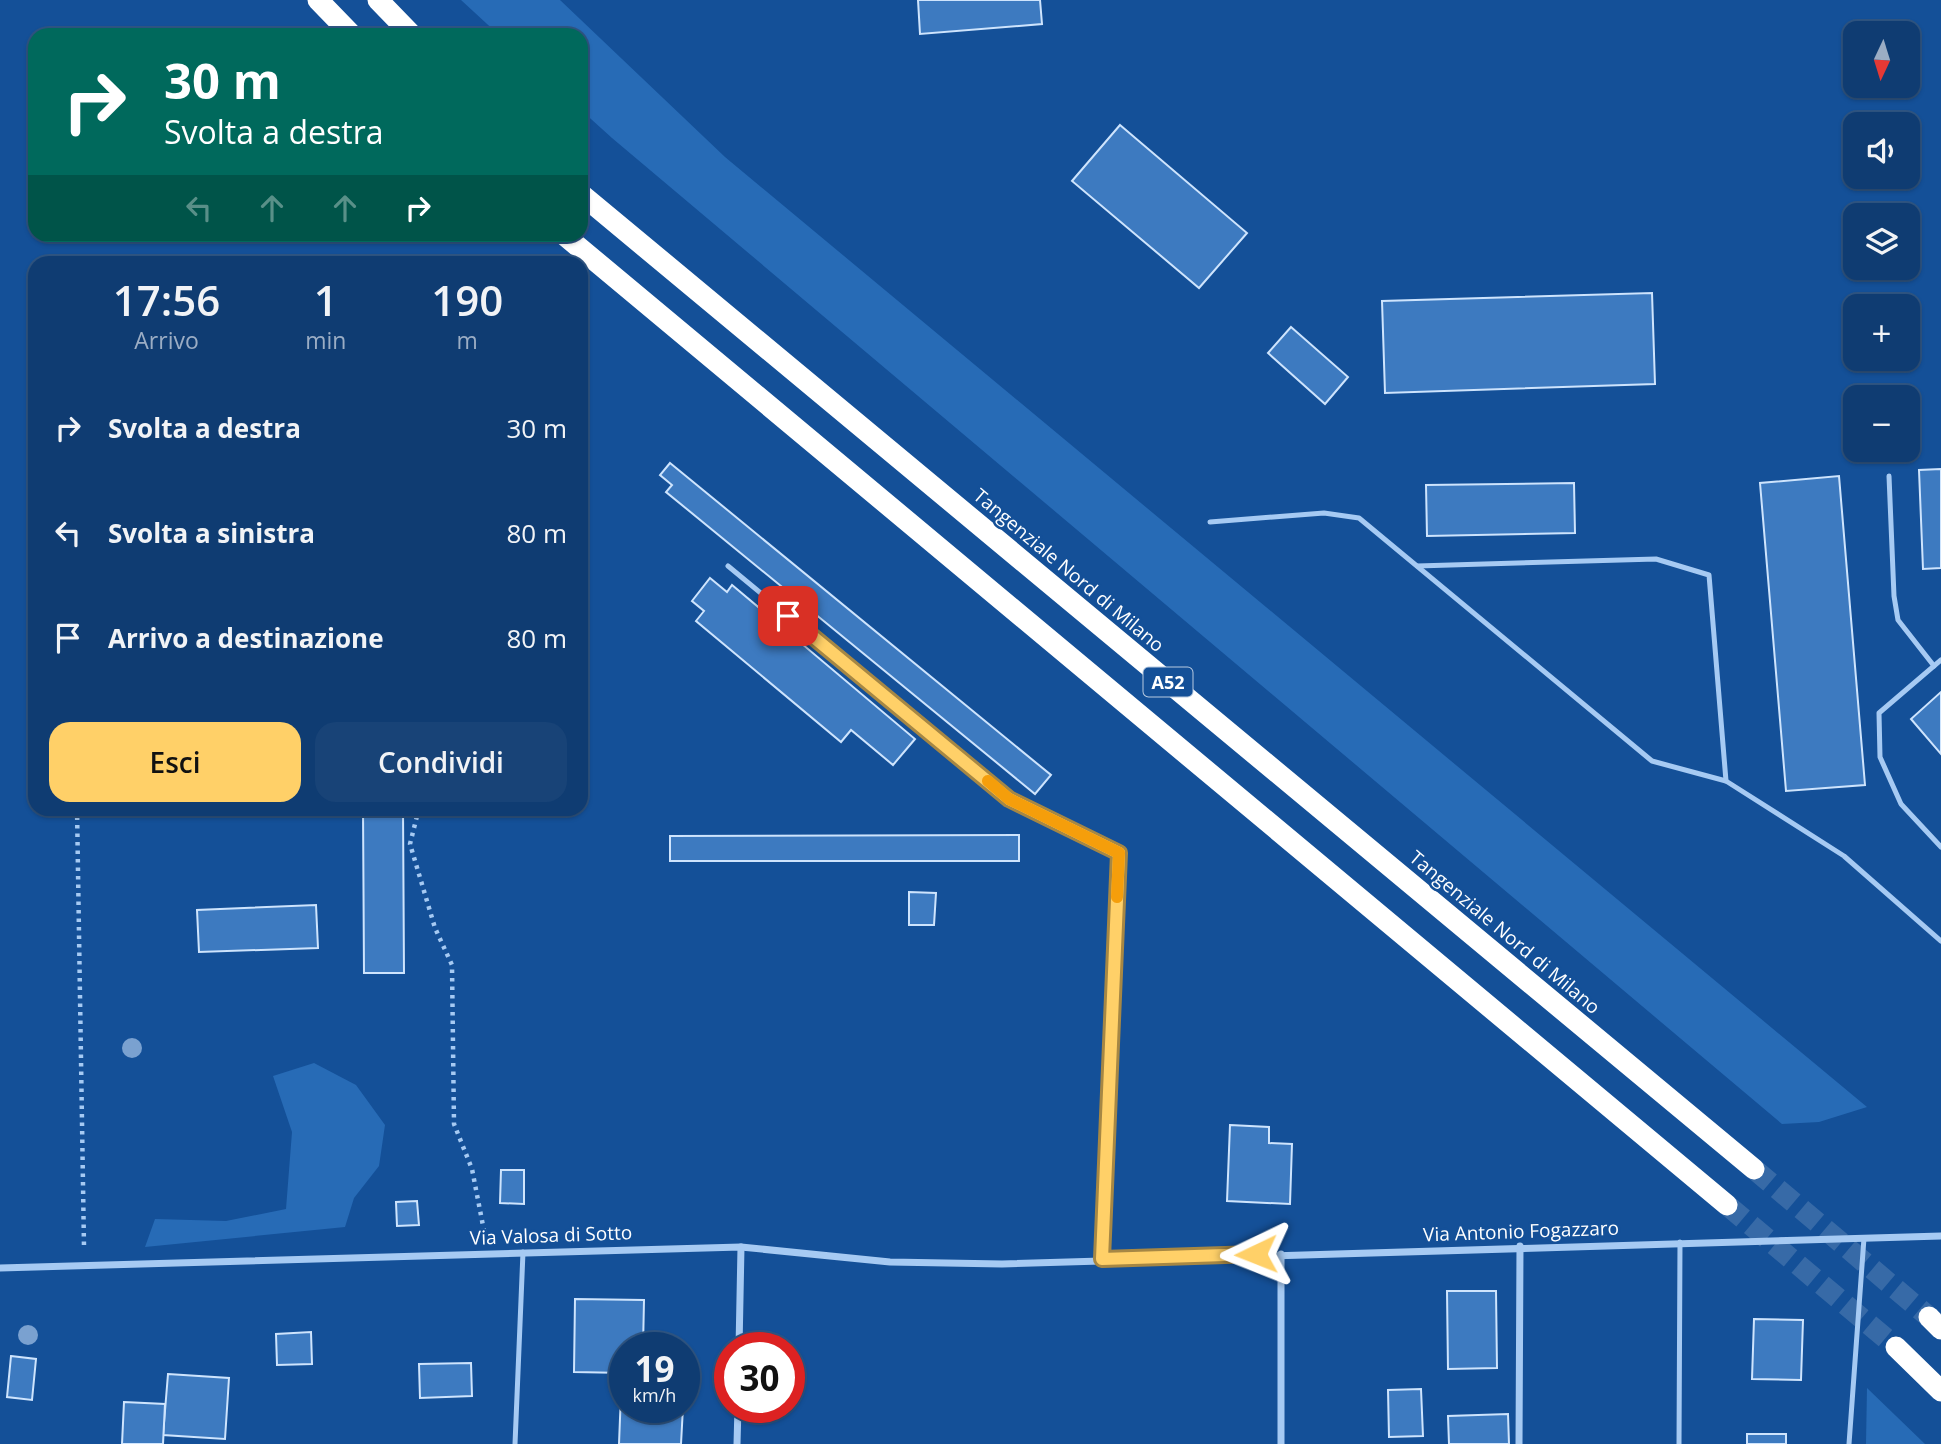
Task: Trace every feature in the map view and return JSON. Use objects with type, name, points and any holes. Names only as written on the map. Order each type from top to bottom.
[{"type":"highway","points":[[318,0],[345,28]]},
{"type":"highway","points":[[378,0],[405,28]]},
{"type":"highway","name":"Tangenziale Nord di Milano","points":[[588,200],[1754,1169]]},
{"type":"highway","name":"A52","points":[[574,242],[1727,1205]]},
{"type":"highway","points":[[1896,1347],[1941,1391]]},
{"type":"street","name":"Via Antonio Fogazzaro","points":[[1102,1259],[1941,1236]]},
{"type":"street","points":[[1519,1444],[1521,1246]]},
{"type":"street","name":"Via Valosa di Sotto","points":[[0,1268],[741,1247],[832,1258],[947,1265],[1102,1259]]},
{"type":"street","points":[[739,1332],[741,1247]]},
{"type":"street","points":[[1281,1444],[1282,1254]]},
{"type":"street","points":[[737,1444],[738,1423]]},
{"type":"lane","points":[[1889,476],[1894,596],[1898,620],[1934,666]]},
{"type":"lane","points":[[1210,522],[1324,513],[1359,518],[1652,761],[1726,781],[1844,856],[1941,941]]},
{"type":"lane","points":[[1417,566],[1656,559],[1709,575],[1726,781]]},
{"type":"lane","points":[[728,566],[1009,799],[1119,853],[1102,1259]]},
{"type":"lane","points":[[1941,660],[1880,713],[1880,757],[1901,804],[1941,847]]},
{"type":"lane","points":[[1849,1444],[1864,1238]]},
{"type":"lane","points":[[1679,1444],[1681,1242]]},
{"type":"lane","points":[[515,1444],[523,1252]]},
{"type":"path","points":[[77,816],[85,1265]]},
{"type":"path","points":[[417,816],[410,844],[435,928],[452,965],[454,1124],[472,1169],[489,1253]]},
{"type":"shaded area","points":[[461,0],[560,0],[725,157],[1867,1107],[1819,1122],[1782,1124],[588,116],[588,28],[491,28]]},
{"type":"shaded area","points":[[314,1063],[356,1085],[385,1125],[379,1166],[354,1198],[345,1227],[145,1247],[155,1219],[226,1221],[286,1209],[292,1132],[273,1076]]},
{"type":"shaded area","points":[[1867,1388],[1925,1444],[1866,1444]]},
{"type":"building","points":[[918,0],[1040,0],[1042,24],[920,34]]},
{"type":"building","points":[[1120,125],[1247,233],[1199,288],[1072,181]]},
{"type":"building","points":[[1652,293],[1655,384],[1385,393],[1382,301]]},
{"type":"building","points":[[1291,327],[1348,377],[1325,404],[1268,353]]},
{"type":"building","points":[[670,463],[1051,775],[1035,794],[666,492],[672,485],[660,475]]},
{"type":"building","points":[[1941,469],[1941,568],[1923,569],[1919,470]]},
{"type":"building","points":[[1839,476],[1865,785],[1786,791],[1760,483]]},
{"type":"building","points":[[1574,483],[1575,533],[1427,536],[1426,485]]},
{"type":"building","points":[[710,578],[727,592],[732,585],[915,739],[893,765],[851,730],[841,742],[696,621],[704,611],[692,601]]},
{"type":"building","points":[[1941,692],[1941,754],[1911,719]]},
{"type":"building","points":[[363,816],[403,816],[404,973],[364,973]]},
{"type":"building","points":[[1019,835],[1019,861],[670,861],[670,836]]},
{"type":"building","points":[[909,892],[936,893],[934,925],[909,925]]},
{"type":"building","points":[[316,905],[318,948],[199,952],[197,910]]},
{"type":"building","points":[[1230,1125],[1269,1127],[1269,1143],[1292,1144],[1290,1204],[1227,1201]]},
{"type":"building","points":[[501,1170],[524,1170],[524,1204],[500,1203]]},
{"type":"building","points":[[417,1201],[419,1225],[397,1226],[396,1202]]},
{"type":"building","points":[[1447,1291],[1496,1291],[1497,1368],[1448,1369]]},
{"type":"building","points":[[575,1299],[644,1300],[643,1332],[609,1332],[609,1373],[574,1372]]},
{"type":"building","points":[[1754,1319],[1803,1320],[1801,1380],[1752,1379]]},
{"type":"building","points":[[311,1332],[312,1364],[277,1365],[276,1334]]},
{"type":"building","points":[[11,1356],[36,1359],[32,1400],[7,1397]]},
{"type":"building","points":[[471,1363],[472,1396],[420,1398],[419,1364]]},
{"type":"building","points":[[168,1374],[229,1378],[225,1439],[163,1435]]},
{"type":"building","points":[[1421,1389],[1423,1436],[1389,1437],[1388,1390]]},
{"type":"building","points":[[124,1402],[165,1404],[163,1444],[122,1444]]},
{"type":"building","points":[[1508,1414],[1509,1444],[1449,1444],[1448,1416]]},
{"type":"building","points":[[620,1423],[682,1423],[681,1444],[619,1444]]},
{"type":"building","points":[[1747,1434],[1786,1434],[1786,1444],[1747,1444]]},
{"type":"tunnel","points":[[1754,1169],[1929,1317]]},
{"type":"tunnel","points":[[1727,1205],[1896,1347]]},
{"type":"slow traffic","points":[[988,781],[1009,799],[1119,853],[1117,897]]},
{"type":"route","points":[[788,616],[1009,799],[1119,853],[1102,1259],[1256,1254]]}]
